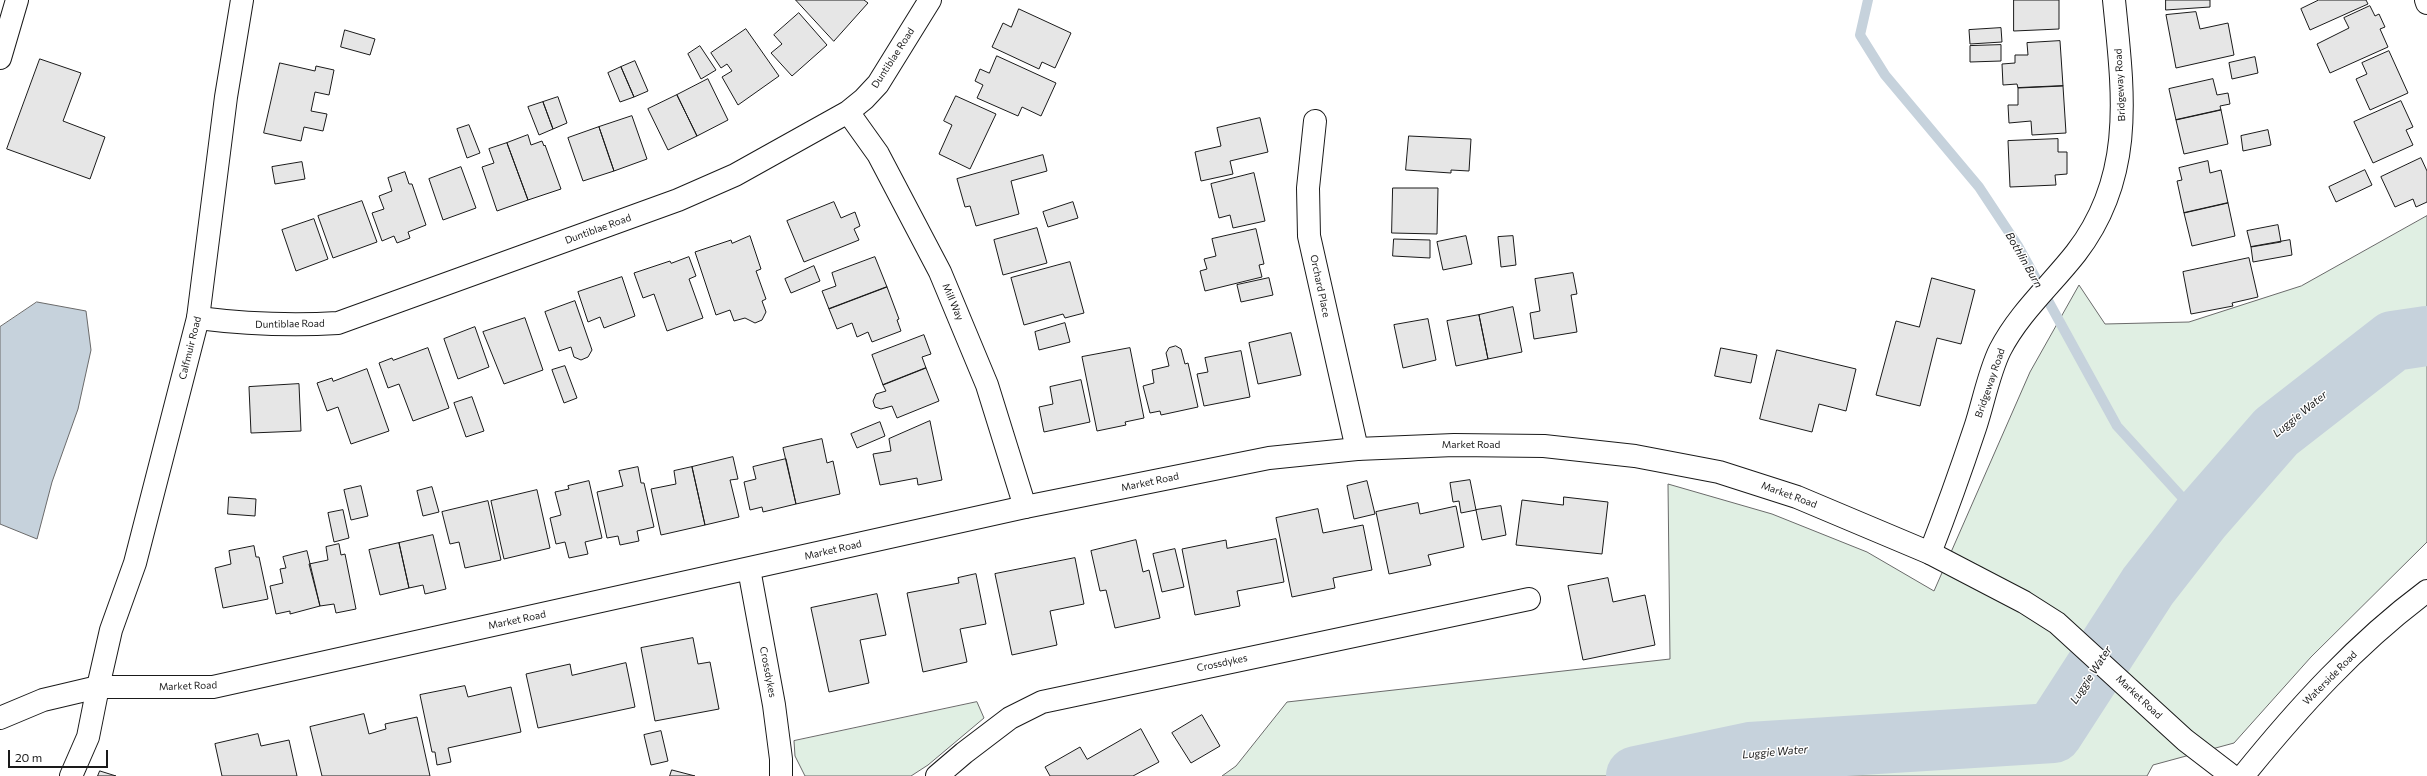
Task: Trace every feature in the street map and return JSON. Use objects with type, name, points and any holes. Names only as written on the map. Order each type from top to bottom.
[{"type":"street","points":[[0,58],[17,0]]},
{"type":"street","name":"Calfmuir Road","points":[[71,776],[88,737],[111,630],[135,563],[198,318],[224,112],[242,0]]},
{"type":"street","name":"Duntiblae Road","points":[[198,318],[270,325],[338,323],[678,200],[735,175],[848,112],[878,84],[930,0]]},
{"type":"street","name":"Bridgeway Road","points":[[1930,553],[1963,466],[1999,352],[2014,326],[2076,252],[2098,218],[2108,192],[2122,130],[2120,60],[2114,0]]},
{"type":"street","name":"Mill Way","points":[[848,112],[878,154],[940,272],[987,385],[1025,508]]},
{"type":"street","name":"Orchard Place","points":[[1315,121],[1308,188],[1309,236],[1357,449]]},
{"type":"street","name":"Market Road","points":[[0,718],[42,700],[98,686],[213,687],[1025,508],[1269,458],[1357,449],[1454,445],[1544,446],[1635,456],[1719,472],[1797,497],[1930,553],[2024,602],[2057,624],[2086,648],[2202,754],[2232,776]]},
{"type":"street","name":"Crossdykes","points":[[749,569],[774,706],[781,759],[781,776]]},
{"type":"street","name":"Waterside Road","points":[[2243,776],[2312,694],[2396,614],[2427,591]]},
{"type":"street","name":"Crossdykes","points":[[937,776],[964,753],[1010,718],[1042,702],[1529,599]]},
{"type":"green space","points":[[2427,216],[2427,542],[2311,657],[2234,743],[2153,765],[2147,776],[1222,776],[1236,766],[1287,702],[1670,659],[1668,484],[1772,514],[1867,552],[1934,591],[2030,372],[2079,285],[2105,324],[2189,322],[2301,286]]},
{"type":"green space","points":[[977,702],[984,718],[928,765],[911,776],[805,776],[795,756],[794,741]]},
{"type":"shaded area","points":[[37,302],[86,311],[91,350],[78,409],[52,482],[37,539],[0,524],[0,327]]},
{"type":"building","points":[[796,0],[864,0],[868,3],[834,41]]},
{"type":"building","points":[[2014,0],[2059,0],[2059,29],[2014,31]]},
{"type":"building","points":[[2166,0],[2210,0],[2210,7],[2166,10]]},
{"type":"building","points":[[2319,0],[2366,0],[2368,4],[2310,30],[2301,9]]},
{"type":"building","points":[[2370,6],[2375,16],[2379,14],[2385,27],[2380,29],[2388,47],[2330,73],[2317,44],[2349,28],[2344,18]]},
{"type":"building","points":[[1019,9],[1071,33],[1055,68],[1042,62],[1039,69],[992,47],[1003,23],[1011,27]]},
{"type":"building","points":[[2196,12],[2200,29],[2228,23],[2234,55],[2176,68],[2166,15]]},
{"type":"building","points":[[799,13],[827,45],[792,76],[771,53],[782,44],[774,35]]},
{"type":"building","points":[[2001,28],[2002,42],[1970,44],[1969,30]]},
{"type":"building","points":[[746,29],[779,76],[738,105],[722,77],[732,71],[727,64],[721,68],[711,53]]},
{"type":"building","points":[[345,30],[375,39],[370,55],[341,47]]},
{"type":"building","points":[[2060,41],[2063,86],[2018,88],[2017,84],[2003,85],[2002,64],[2015,63],[2015,55],[2028,55],[2027,43]]},
{"type":"building","points":[[2001,45],[2001,61],[1970,62],[1970,46]]},
{"type":"building","points":[[700,46],[716,70],[701,79],[688,54]]},
{"type":"building","points":[[2389,51],[2408,93],[2370,110],[2356,79],[2367,74],[2362,63]]},
{"type":"building","points":[[997,56],[1056,83],[1041,116],[1022,107],[1018,116],[977,98],[983,85],[975,81],[980,69],[989,73]]},
{"type":"building","points":[[2255,57],[2258,73],[2232,79],[2229,63]]},
{"type":"building","points":[[40,59],[81,73],[63,121],[105,137],[90,179],[7,149]]},
{"type":"building","points":[[635,61],[648,91],[634,97],[621,67]]},
{"type":"building","points":[[280,63],[315,71],[316,66],[334,70],[329,95],[315,92],[311,111],[327,114],[323,131],[304,127],[301,141],[264,133]]},
{"type":"building","points":[[621,67],[634,97],[620,102],[608,73]]},
{"type":"building","points":[[708,79],[728,120],[697,136],[677,95]]},
{"type":"building","points":[[2213,79],[2217,95],[2228,93],[2230,104],[2220,106],[2221,110],[2176,120],[2169,89]]},
{"type":"building","points":[[2063,86],[2066,133],[2032,135],[2031,121],[2009,123],[2008,105],[2018,105],[2018,88]]},
{"type":"building","points":[[677,95],[697,136],[668,150],[648,109]]},
{"type":"building","points":[[956,96],[996,114],[970,169],[939,154],[952,125],[944,121]]},
{"type":"building","points":[[558,97],[567,123],[553,129],[543,102]]},
{"type":"building","points":[[2401,101],[2413,127],[2406,130],[2413,145],[2373,163],[2354,122]]},
{"type":"building","points":[[543,102],[553,129],[539,135],[528,107]]},
{"type":"building","points":[[2221,110],[2228,144],[2184,154],[2176,120]]},
{"type":"building","points":[[632,116],[647,159],[614,171],[599,127]]},
{"type":"building","points":[[1260,118],[1268,152],[1230,161],[1233,174],[1201,181],[1195,152],[1221,146],[1217,128]]},
{"type":"building","points":[[469,125],[480,153],[467,158],[457,129]]},
{"type":"building","points":[[599,127],[614,171],[583,181],[568,138]]},
{"type":"building","points":[[2268,130],[2271,145],[2243,151],[2241,136]]},
{"type":"building","points":[[528,135],[531,145],[542,141],[544,146],[545,145],[561,189],[528,200],[507,143]]},
{"type":"building","points":[[1409,136],[1471,139],[1469,171],[1451,170],[1451,173],[1406,170]]},
{"type":"building","points":[[2058,139],[2058,152],[2067,152],[2067,174],[2055,175],[2056,185],[2010,187],[2008,141]]},
{"type":"building","points":[[507,143],[528,200],[497,211],[482,167],[494,163],[489,149]]},
{"type":"building","points":[[1043,155],[1047,171],[1011,181],[1019,214],[976,226],[970,206],[965,207],[957,179]]},
{"type":"building","points":[[2421,158],[2427,171],[2427,202],[2416,207],[2413,199],[2395,207],[2381,177]]},
{"type":"building","points":[[2208,161],[2210,173],[2221,170],[2228,203],[2184,213],[2177,181],[2182,180],[2179,168]]},
{"type":"building","points":[[302,162],[305,179],[275,184],[272,167]]},
{"type":"building","points":[[461,167],[476,208],[443,220],[429,179]]},
{"type":"building","points":[[2365,170],[2372,185],[2336,202],[2329,187]]},
{"type":"building","points":[[405,172],[409,184],[412,184],[426,225],[408,232],[410,238],[397,243],[394,236],[382,241],[372,213],[384,209],[379,196],[392,191],[388,178]]},
{"type":"building","points":[[1254,173],[1265,221],[1233,228],[1230,215],[1219,218],[1211,184]]},
{"type":"building","points":[[1393,188],[1438,188],[1437,234],[1392,233]]},
{"type":"building","points":[[362,201],[377,242],[333,258],[318,216]]},
{"type":"building","points":[[834,202],[841,218],[855,212],[860,226],[854,229],[859,240],[804,262],[787,221]]},
{"type":"building","points":[[1073,202],[1078,218],[1048,227],[1043,212]]},
{"type":"building","points":[[2228,203],[2235,236],[2192,246],[2184,213]]},
{"type":"building","points":[[314,219],[328,259],[296,271],[282,230]]},
{"type":"building","points":[[2278,225],[2281,242],[2251,247],[2247,231]]},
{"type":"building","points":[[1037,228],[1047,263],[1003,275],[994,240]]},
{"type":"building","points":[[1256,229],[1264,264],[1259,265],[1262,277],[1205,291],[1200,271],[1207,269],[1204,259],[1216,256],[1212,239]]},
{"type":"building","points":[[750,236],[761,269],[756,271],[766,299],[762,301],[766,312],[762,320],[755,323],[745,318],[734,321],[730,310],[716,315],[695,252],[731,240],[732,243]]},
{"type":"building","points":[[1466,236],[1472,264],[1443,270],[1437,242]]},
{"type":"building","points":[[1513,236],[1516,265],[1501,267],[1498,237]]},
{"type":"building","points":[[1394,239],[1430,240],[1430,258],[1393,256]]},
{"type":"building","points":[[2290,240],[2292,255],[2253,262],[2251,247]]},
{"type":"building","points":[[689,257],[696,276],[689,279],[703,318],[667,331],[654,294],[643,298],[634,273],[670,261],[671,263]]},
{"type":"building","points":[[875,257],[887,287],[829,309],[822,291],[836,286],[832,273]]},
{"type":"building","points":[[2249,258],[2258,297],[2232,303],[2233,306],[2191,314],[2183,272]]},
{"type":"building","points":[[1070,262],[1084,313],[1065,318],[1063,314],[1024,325],[1011,278]]},
{"type":"building","points":[[814,266],[820,281],[791,293],[785,279]]},
{"type":"building","points":[[1573,273],[1577,294],[1571,295],[1577,332],[1534,339],[1530,313],[1540,311],[1535,279]]},
{"type":"building","points":[[622,277],[635,316],[604,328],[600,317],[588,322],[578,292]]},
{"type":"building","points":[[1269,278],[1273,295],[1241,302],[1237,285]]},
{"type":"building","points":[[1932,278],[1975,290],[1961,344],[1937,338],[1920,406],[1876,395],[1896,321],[1919,327]]},
{"type":"building","points":[[887,287],[899,319],[897,320],[901,331],[872,342],[868,332],[857,337],[852,323],[837,329],[829,309]]},
{"type":"building","points":[[575,301],[592,350],[588,357],[581,360],[574,357],[571,347],[559,351],[545,312]]},
{"type":"building","points":[[1513,307],[1522,352],[1488,359],[1479,315]]},
{"type":"building","points":[[1479,315],[1488,359],[1456,366],[1447,321]]},
{"type":"building","points":[[525,318],[543,370],[504,384],[483,332]]},
{"type":"building","points":[[1428,319],[1436,360],[1403,368],[1394,325]]},
{"type":"building","points":[[1065,323],[1070,342],[1039,350],[1035,332]]},
{"type":"building","points":[[475,327],[489,367],[458,379],[444,339]]},
{"type":"building","points":[[1291,333],[1301,375],[1258,384],[1249,343]]},
{"type":"building","points":[[924,335],[931,354],[922,357],[926,368],[883,385],[872,355]]},
{"type":"building","points":[[1176,346],[1181,349],[1185,364],[1188,363],[1198,407],[1161,415],[1160,411],[1150,413],[1143,386],[1154,383],[1152,370],[1169,366],[1166,353],[1169,348]]},
{"type":"building","points":[[428,348],[449,408],[413,421],[399,384],[388,388],[379,363],[392,358],[393,360]]},
{"type":"building","points":[[1130,348],[1144,418],[1125,422],[1126,425],[1097,431],[1082,357]]},
{"type":"building","points":[[1721,348],[1757,355],[1751,383],[1715,376]]},
{"type":"building","points":[[1777,350],[1856,369],[1846,411],[1819,404],[1812,432],[1760,419]]},
{"type":"building","points":[[1241,351],[1250,397],[1204,406],[1197,374],[1208,372],[1205,358]]},
{"type":"building","points":[[565,366],[577,398],[564,403],[552,370]]},
{"type":"building","points":[[926,368],[939,401],[897,418],[892,406],[881,409],[875,407],[873,401],[876,394],[886,391],[883,385]]},
{"type":"building","points":[[367,369],[389,431],[351,444],[338,407],[327,411],[317,383],[332,378],[333,381]]},
{"type":"building","points":[[1081,380],[1090,422],[1044,432],[1039,407],[1053,404],[1050,387]]},
{"type":"building","points":[[299,384],[301,431],[251,433],[249,387]]},
{"type":"building","points":[[472,397],[484,431],[466,437],[454,403]]},
{"type":"building","points":[[930,421],[942,480],[918,485],[917,478],[880,485],[873,454],[891,451],[889,439]]},
{"type":"building","points":[[880,422],[885,436],[857,448],[851,434]]},
{"type":"building","points":[[822,439],[827,463],[833,461],[840,494],[796,504],[783,448]]},
{"type":"building","points":[[733,457],[738,479],[730,480],[739,517],[705,525],[692,467]]},
{"type":"building","points":[[786,459],[796,504],[763,512],[762,507],[750,510],[744,482],[756,479],[753,467]]},
{"type":"building","points":[[638,467],[641,483],[644,483],[654,527],[637,531],[639,541],[620,545],[618,536],[607,538],[597,492],[623,486],[619,471]]},
{"type":"building","points":[[692,467],[705,525],[661,535],[651,489],[676,484],[674,471]]},
{"type":"building","points":[[1470,480],[1476,510],[1461,513],[1459,501],[1453,502],[1450,483]]},
{"type":"building","points":[[589,481],[602,538],[585,542],[588,554],[569,558],[565,542],[556,544],[550,518],[561,515],[555,492],[569,489],[568,486]]},
{"type":"building","points":[[1367,481],[1375,514],[1354,519],[1347,486]]},
{"type":"building","points":[[361,486],[368,516],[351,520],[344,490]]},
{"type":"building","points":[[432,487],[439,512],[423,516],[417,491]]},
{"type":"building","points":[[537,490],[550,548],[504,559],[491,501]]},
{"type":"building","points":[[229,497],[256,499],[255,516],[228,514]]},
{"type":"building","points":[[1564,497],[1608,502],[1602,554],[1516,545],[1522,500],[1563,505]]},
{"type":"building","points":[[488,501],[501,560],[465,568],[459,542],[450,544],[442,512]]},
{"type":"building","points":[[1418,503],[1420,514],[1456,506],[1464,547],[1428,555],[1431,565],[1389,574],[1376,512]]},
{"type":"building","points":[[1501,506],[1506,535],[1482,540],[1476,510]]},
{"type":"building","points":[[1318,509],[1323,533],[1363,525],[1372,570],[1333,578],[1335,588],[1292,597],[1276,518]]},
{"type":"building","points":[[343,510],[349,538],[334,542],[328,513]]},
{"type":"building","points":[[433,535],[446,589],[425,594],[423,585],[409,588],[399,543]]},
{"type":"building","points":[[1276,539],[1284,582],[1237,591],[1240,606],[1195,615],[1182,549],[1226,540],[1227,548]]},
{"type":"building","points":[[1136,540],[1143,572],[1149,570],[1160,618],[1115,628],[1106,590],[1100,591],[1091,551]]},
{"type":"building","points":[[399,543],[409,588],[380,595],[369,550]]},
{"type":"building","points":[[339,544],[341,555],[345,554],[356,609],[336,613],[334,604],[320,606],[309,564],[328,560],[326,547]]},
{"type":"building","points":[[254,546],[256,557],[259,557],[268,599],[223,608],[215,568],[231,564],[229,551]]},
{"type":"building","points":[[1175,549],[1184,587],[1162,592],[1153,554]]},
{"type":"building","points":[[307,551],[320,606],[290,614],[290,611],[276,614],[270,586],[283,583],[280,569],[286,568],[283,557]]},
{"type":"building","points":[[1075,558],[1084,604],[1050,611],[1057,645],[1012,655],[995,574]]},
{"type":"building","points":[[976,574],[986,624],[960,629],[967,662],[923,672],[907,593],[959,583],[958,578]]},
{"type":"building","points":[[1608,578],[1613,602],[1645,595],[1655,645],[1583,660],[1568,586]]},
{"type":"building","points":[[877,594],[886,635],[860,640],[869,683],[829,692],[811,608]]},
{"type":"building","points":[[693,638],[698,664],[710,662],[719,709],[655,721],[641,648]]},
{"type":"building","points":[[626,663],[635,707],[538,728],[526,674],[570,664],[572,675]]},
{"type":"building","points":[[465,686],[468,697],[511,687],[521,732],[448,748],[451,762],[437,765],[435,752],[432,752],[420,695]]},
{"type":"building","points":[[364,714],[369,734],[386,729],[385,724],[417,717],[430,776],[322,776],[310,727]]},
{"type":"building","points":[[1202,715],[1220,746],[1191,763],[1172,733]]},
{"type":"building","points":[[1141,729],[1159,762],[1133,776],[1050,776],[1045,767],[1080,747],[1087,759]]},
{"type":"building","points":[[661,731],[668,761],[651,765],[644,735]]},
{"type":"building","points":[[258,734],[261,746],[289,740],[297,776],[222,776],[215,744]]},
{"type":"building","points":[[672,770],[695,776],[670,776]]},
{"type":"building","points":[[100,771],[116,776],[98,776]]},
{"type":"waterway","name":"Bothlin Burn","points":[[1868,0],[1860,35],[1885,75],[1979,187],[2018,246],[2117,426],[2201,518]]},
{"type":"waterway","name":"Luggie Water","points":[[1636,776],[1750,752],[2053,733],[2148,586],[2201,518],[2276,432],[2393,341],[2427,336]]}]
